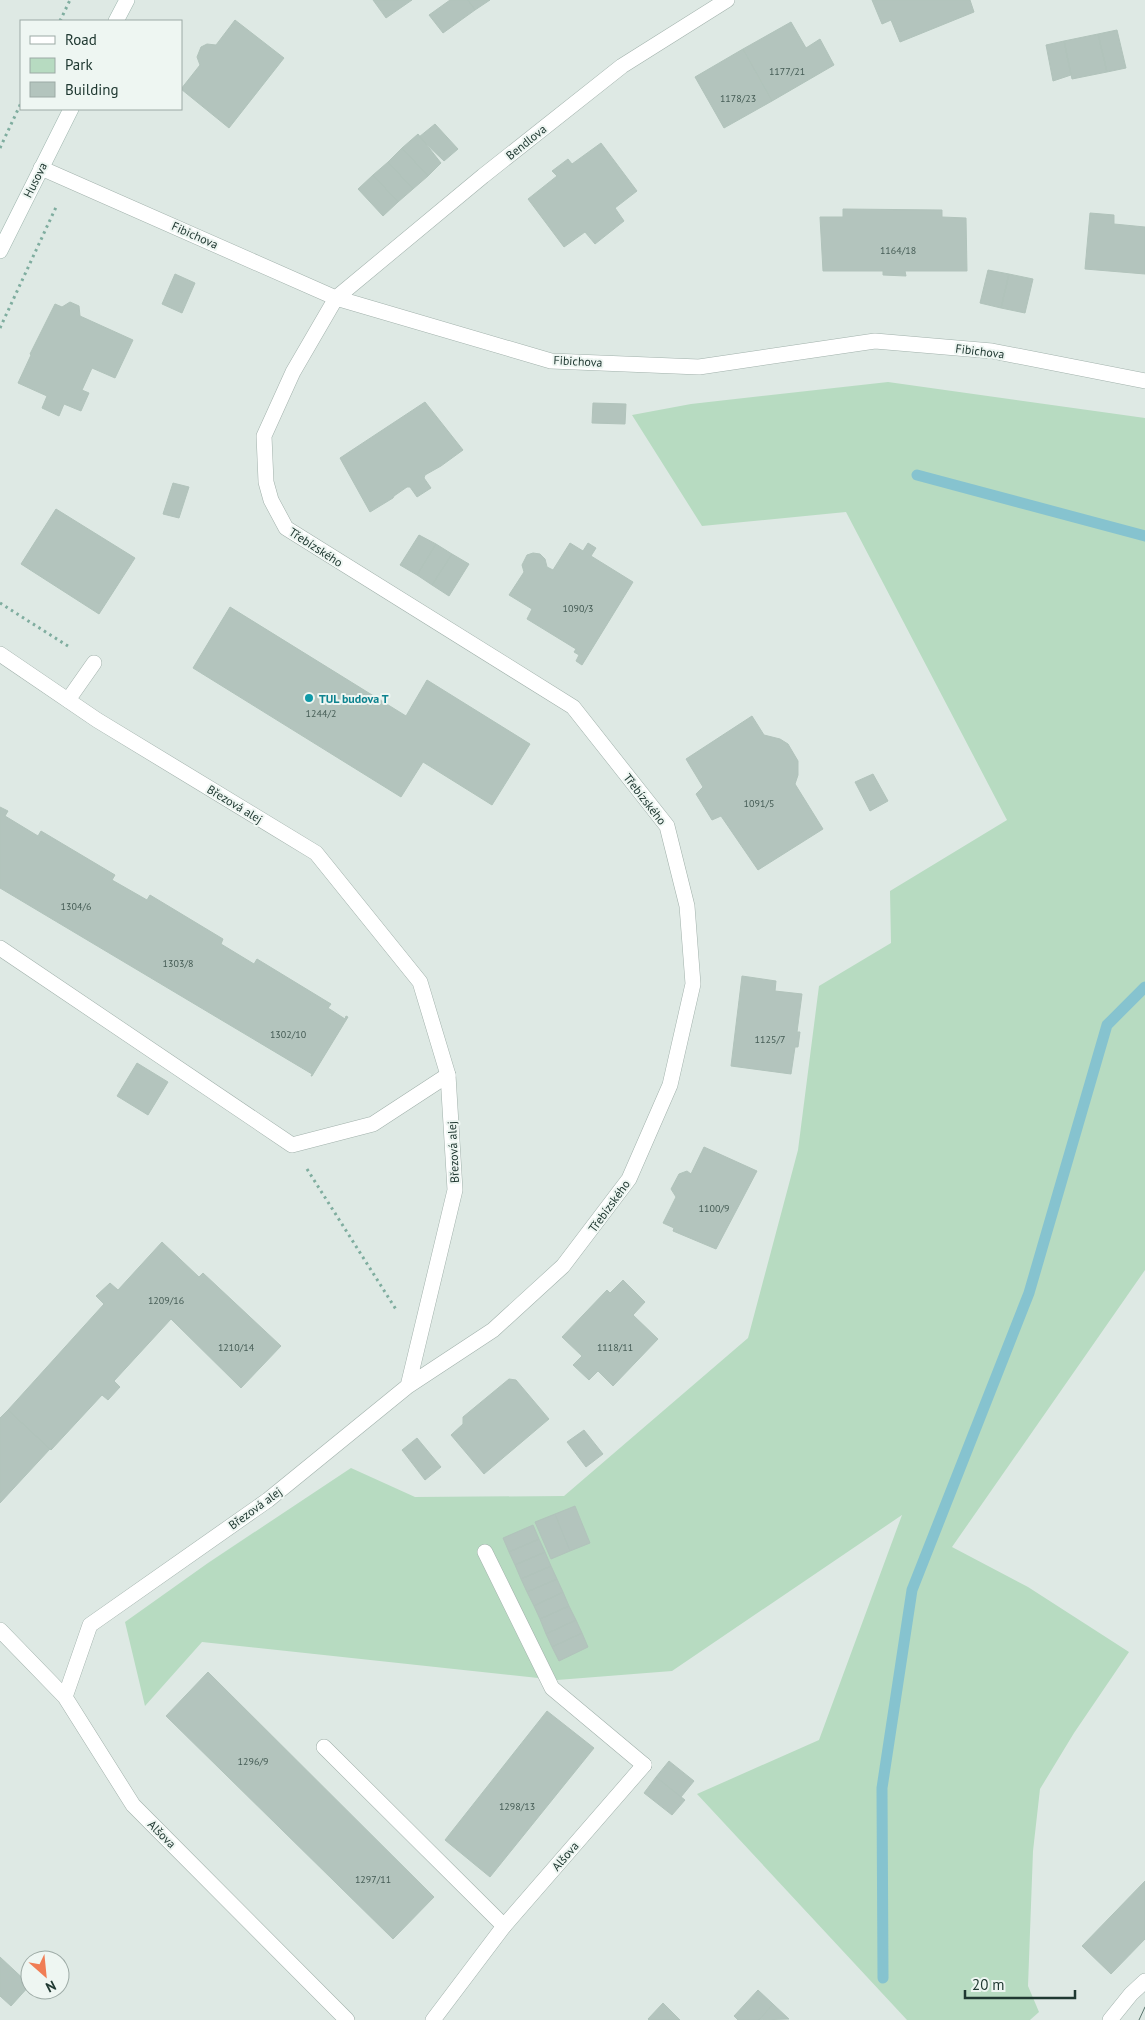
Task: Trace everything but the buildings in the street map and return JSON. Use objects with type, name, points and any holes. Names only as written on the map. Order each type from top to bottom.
[{"type":"street","points":[[117,20],[127,0]]},
{"type":"street","name":"Bendlova","points":[[336,298],[491,170],[622,66],[727,0]]},
{"type":"street","name":"Husova","points":[[0,250],[70,110]]},
{"type":"street","name":"Fibichova","points":[[41,168],[336,298],[551,361],[699,367],[875,341],[992,351],[1145,381]]},
{"type":"street","name":"Třebízského","points":[[336,298],[293,372],[264,436],[266,482],[271,500],[286,528],[572,707],[667,826],[687,906],[693,984],[670,1086],[629,1179],[564,1266],[493,1330],[408,1386]]},
{"type":"street","name":"Březová alej","points":[[0,654],[97,720],[316,853],[420,982],[448,1074],[455,1190],[408,1386],[268,1500],[90,1625],[65,1697]]},
{"type":"street","points":[[68,700],[94,663]]},
{"type":"street","points":[[0,948],[292,1145],[373,1124],[448,1074]]},
{"type":"street","name":"Alšova","points":[[433,2020],[504,1926],[644,1765],[552,1688],[485,1552]]},
{"type":"street","name":"Alšova","points":[[0,1630],[65,1697],[133,1805],[346,2020]]},
{"type":"street","points":[[324,1747],[504,1926]]},
{"type":"street","points":[[1110,2020],[1131,1994],[1145,1981]]},
{"type":"path","points":[[60,20],[70,0]]},
{"type":"path","points":[[0,148],[20,105]]},
{"type":"path","points":[[0,328],[68,180]]},
{"type":"path","points":[[0,603],[94,663]]},
{"type":"path","points":[[292,1145],[418,1343]]},
{"type":"green space","points":[[888,382],[1145,418],[1145,1270],[952,1547],[1028,1587],[1129,1652],[1074,1733],[1040,1789],[1033,1851],[1028,1986],[1039,2012],[1030,2020],[907,2020],[697,1794],[819,1740],[902,1515],[672,1671],[557,1680],[202,1642],[145,1706],[125,1622],[208,1563],[351,1468],[415,1497],[564,1496],[748,1338],[798,1150],[819,986],[891,943],[890,891],[1007,820],[846,512],[702,526],[632,415],[691,404]]},
{"type":"waterway","points":[[917,475],[1145,536]]},
{"type":"waterway","points":[[883,1978],[882,1788],[912,1590],[1029,1293],[1107,1025],[1145,987]]},
{"type":"tram line","points":[[1139,2020],[1145,2007]]},
{"type":"place","name":"TUL budova T","points":[[309,698]]}]
